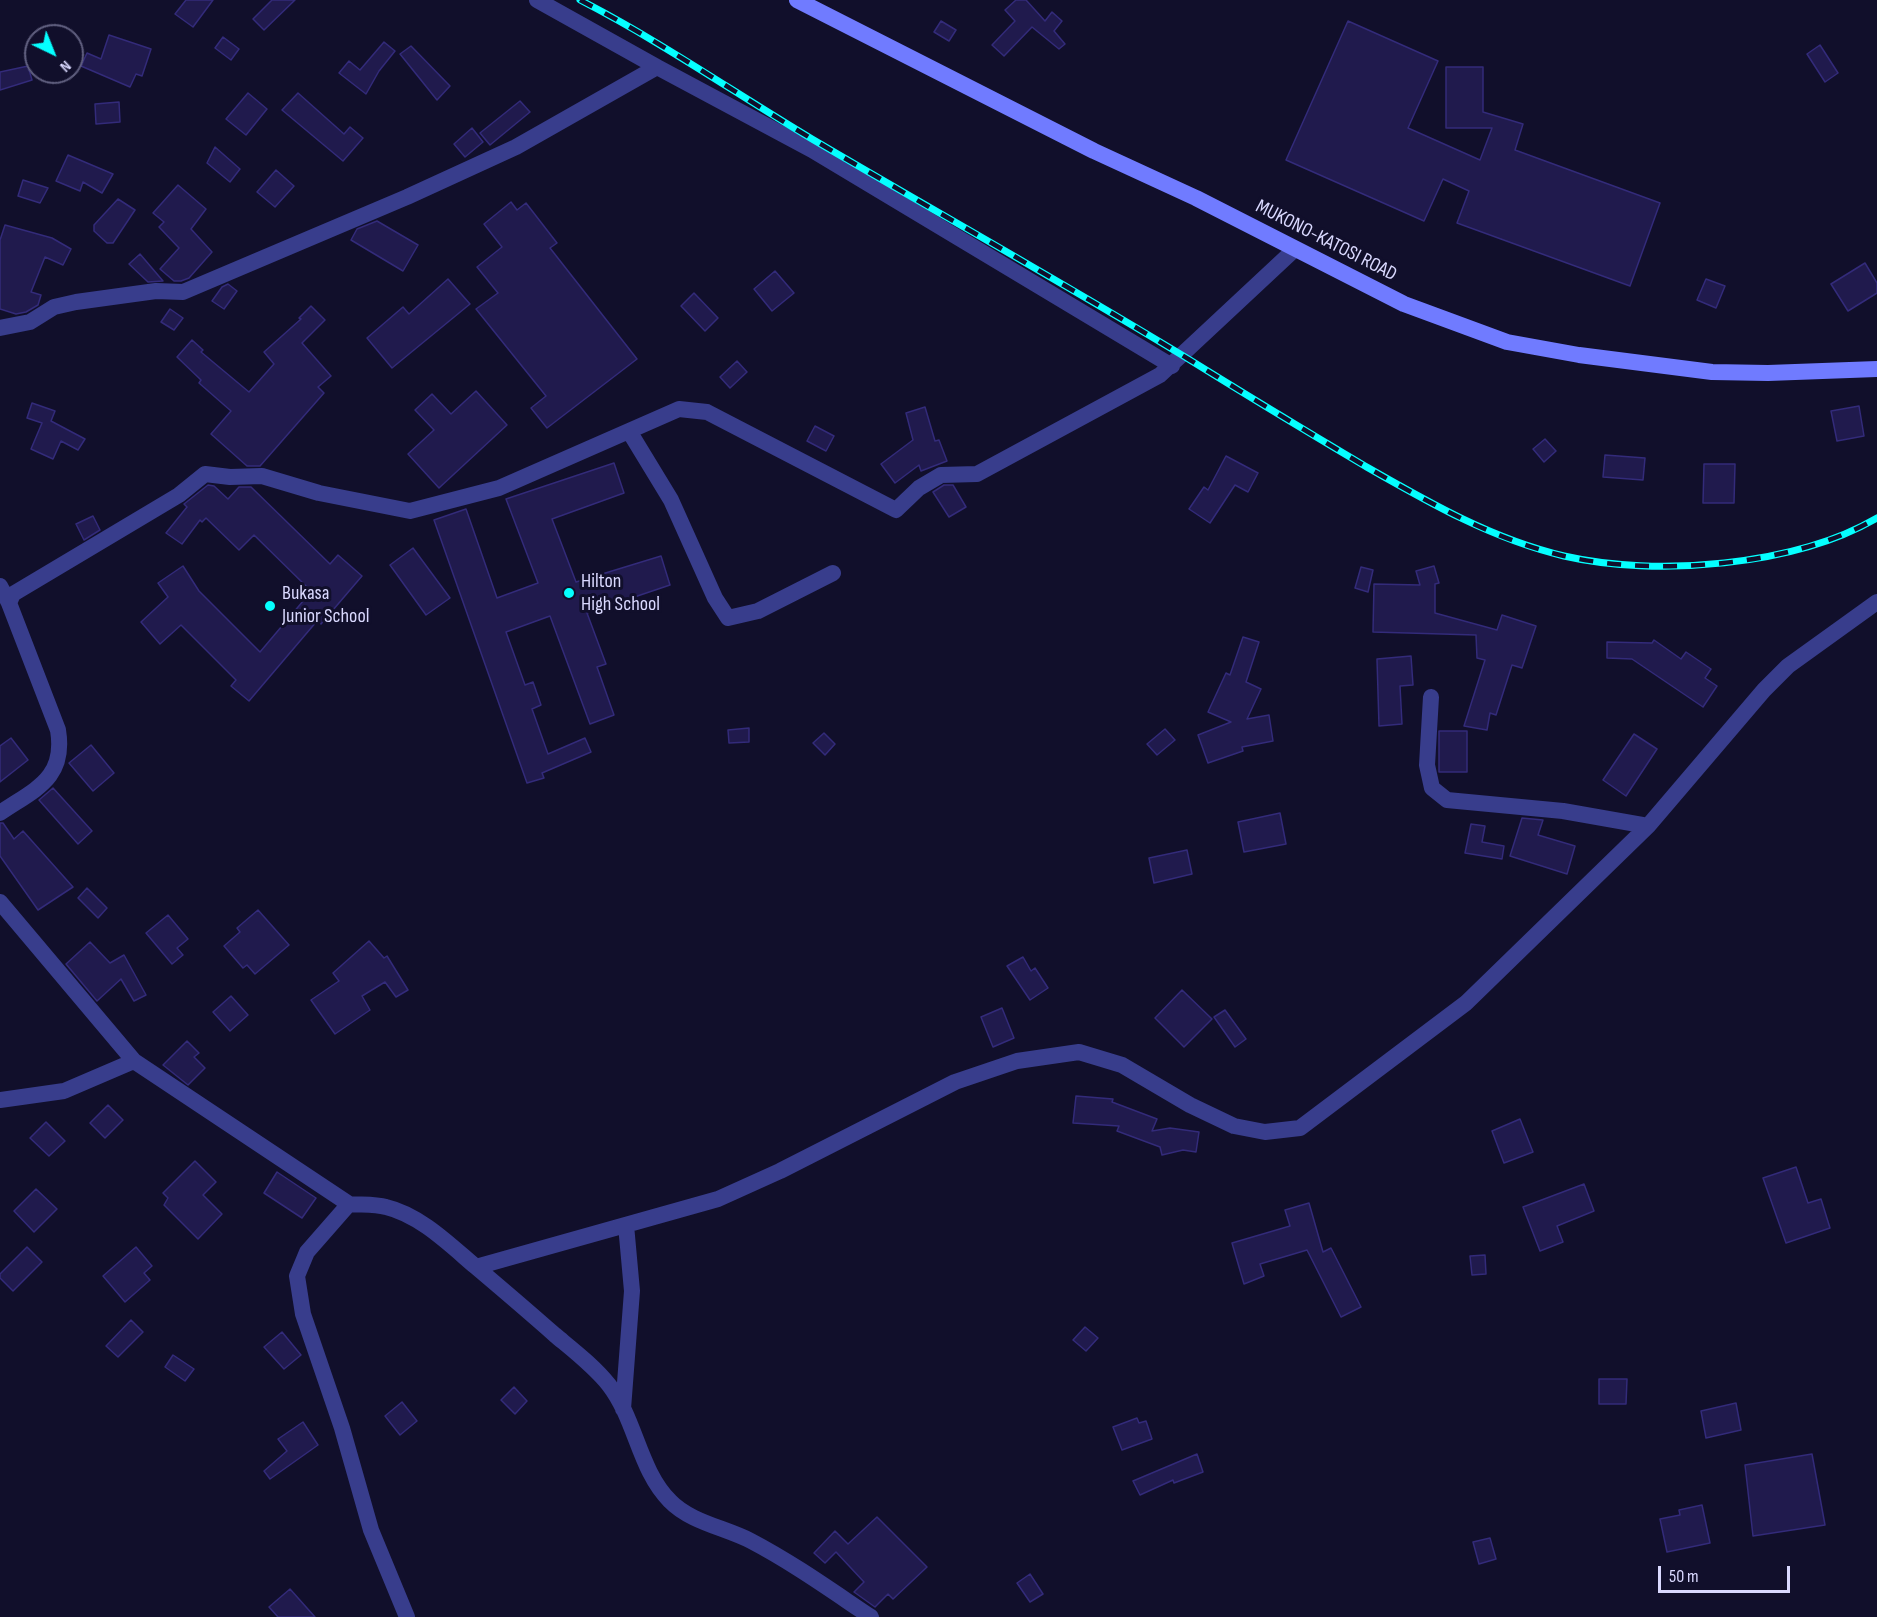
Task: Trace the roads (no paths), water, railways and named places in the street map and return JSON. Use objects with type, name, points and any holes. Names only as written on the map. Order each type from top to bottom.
[{"type":"main road","name":"MUKONO-KATOSI ROAD","points":[[797,0],[1094,152],[1196,198],[1404,304],[1507,342],[1590,356],[1712,372],[1768,373],[1877,369]]},
{"type":"street","points":[[537,0],[812,150],[1172,366]]},
{"type":"street","points":[[0,328],[30,322],[54,307],[76,302],[156,291],[183,292],[407,197],[516,147],[657,67]]},
{"type":"street","points":[[9,603],[13,594],[21,588],[179,495],[205,474],[230,477],[262,476],[319,493],[410,511],[499,488],[679,409],[707,412],[897,510],[919,488],[941,475],[977,474],[1138,389],[1172,366],[1294,249]]},
{"type":"street","points":[[629,431],[672,500],[715,598],[728,618],[758,611],[833,573]]},
{"type":"street","points":[[0,586],[9,603],[58,730],[61,750],[58,764],[45,783],[0,813]]},
{"type":"street","points":[[476,1267],[718,1199],[780,1171],[955,1082],[1017,1061],[1079,1052],[1122,1065],[1190,1105],[1234,1126],[1265,1132],[1300,1128],[1466,1003],[1648,826],[1764,690],[1788,666],[1877,602]]},
{"type":"street","points":[[1431,697],[1427,765],[1432,788],[1447,800],[1563,811],[1648,826]]},
{"type":"street","points":[[0,902],[134,1061],[349,1204],[387,1207],[416,1221],[441,1237],[579,1355],[609,1385],[623,1409],[647,1466],[671,1503],[688,1514],[734,1532],[763,1547],[871,1617]]},
{"type":"street","points":[[0,1100],[64,1091],[134,1061]]},
{"type":"street","points":[[349,1204],[307,1252],[297,1276],[303,1314],[342,1428],[371,1530],[407,1617]]},
{"type":"street","points":[[623,1409],[632,1291],[626,1225]]},
{"type":"railway","points":[[580,0],[639,33],[812,139],[1096,304],[1365,466],[1437,506],[1511,540],[1564,556],[1601,562],[1640,566],[1682,566],[1766,557],[1844,534],[1877,518]]},
{"type":"place","name":"Hilton High School","points":[[569,593]]},
{"type":"place","name":"Bukasa Junior School","points":[[270,606]]}]
